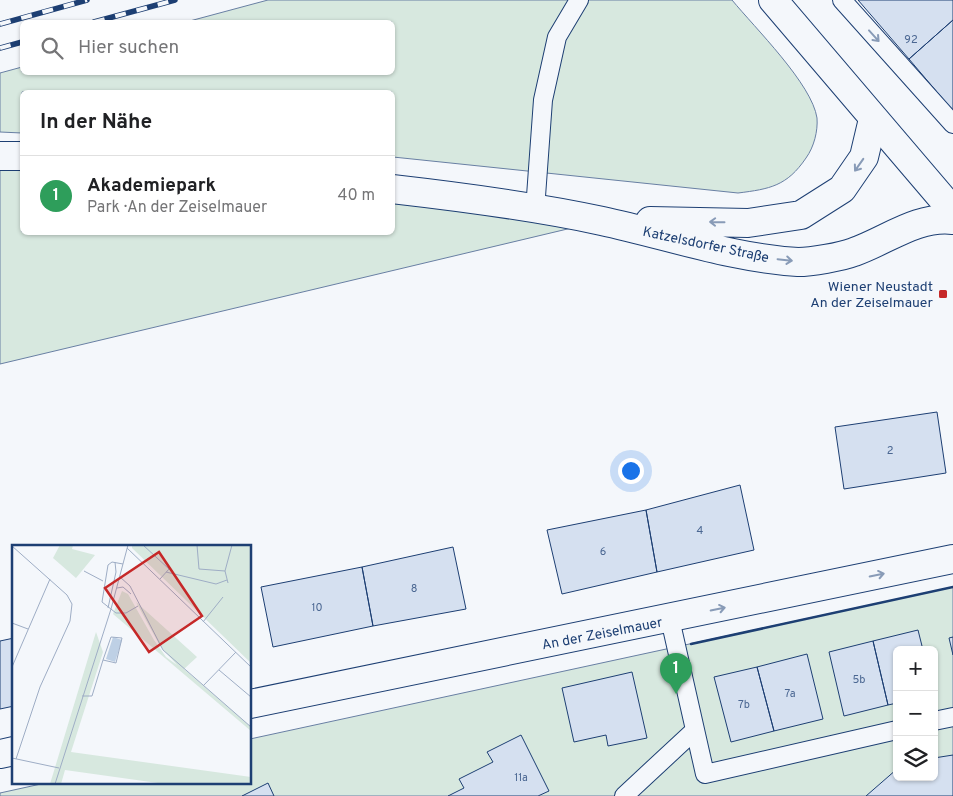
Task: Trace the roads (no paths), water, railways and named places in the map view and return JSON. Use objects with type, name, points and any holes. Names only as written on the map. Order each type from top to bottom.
[{"type":"street","points":[[773,0],[953,211]]},
{"type":"street","name":"Katzelsdorfer Straße","points":[[601,221],[748,223],[801,215],[842,189],[864,157],[873,119]]},
{"type":"street","points":[[0,156],[20,156]]},
{"type":"street","name":"Katzelsdorfer Straße","points":[[395,189],[484,200],[601,221],[748,256],[801,262],[853,252],[900,231],[936,218],[953,220]]},
{"type":"street","name":"An der Zeiselmauer","points":[[251,704],[670,619],[953,559]]},
{"type":"lane","points":[[535,210],[543,100],[557,37],[579,0]]},
{"type":"lane","points":[[842,0],[953,124]]},
{"type":"lane","points":[[670,619],[705,774],[893,731]]},
{"type":"lane","points":[[938,720],[953,717]]},
{"type":"lane","points":[[624,796],[695,730]]},
{"type":"railway","points":[[0,24],[87,0]]},
{"type":"railway","points":[[101,20],[175,0]]},
{"type":"railway","points":[[0,48],[20,43]]},
{"type":"place","name":"Wiener Neustadt An der Zeiselmauer","points":[[943,294]]},
{"type":"place","name":"Akademiepark","points":[[676,694]]}]
